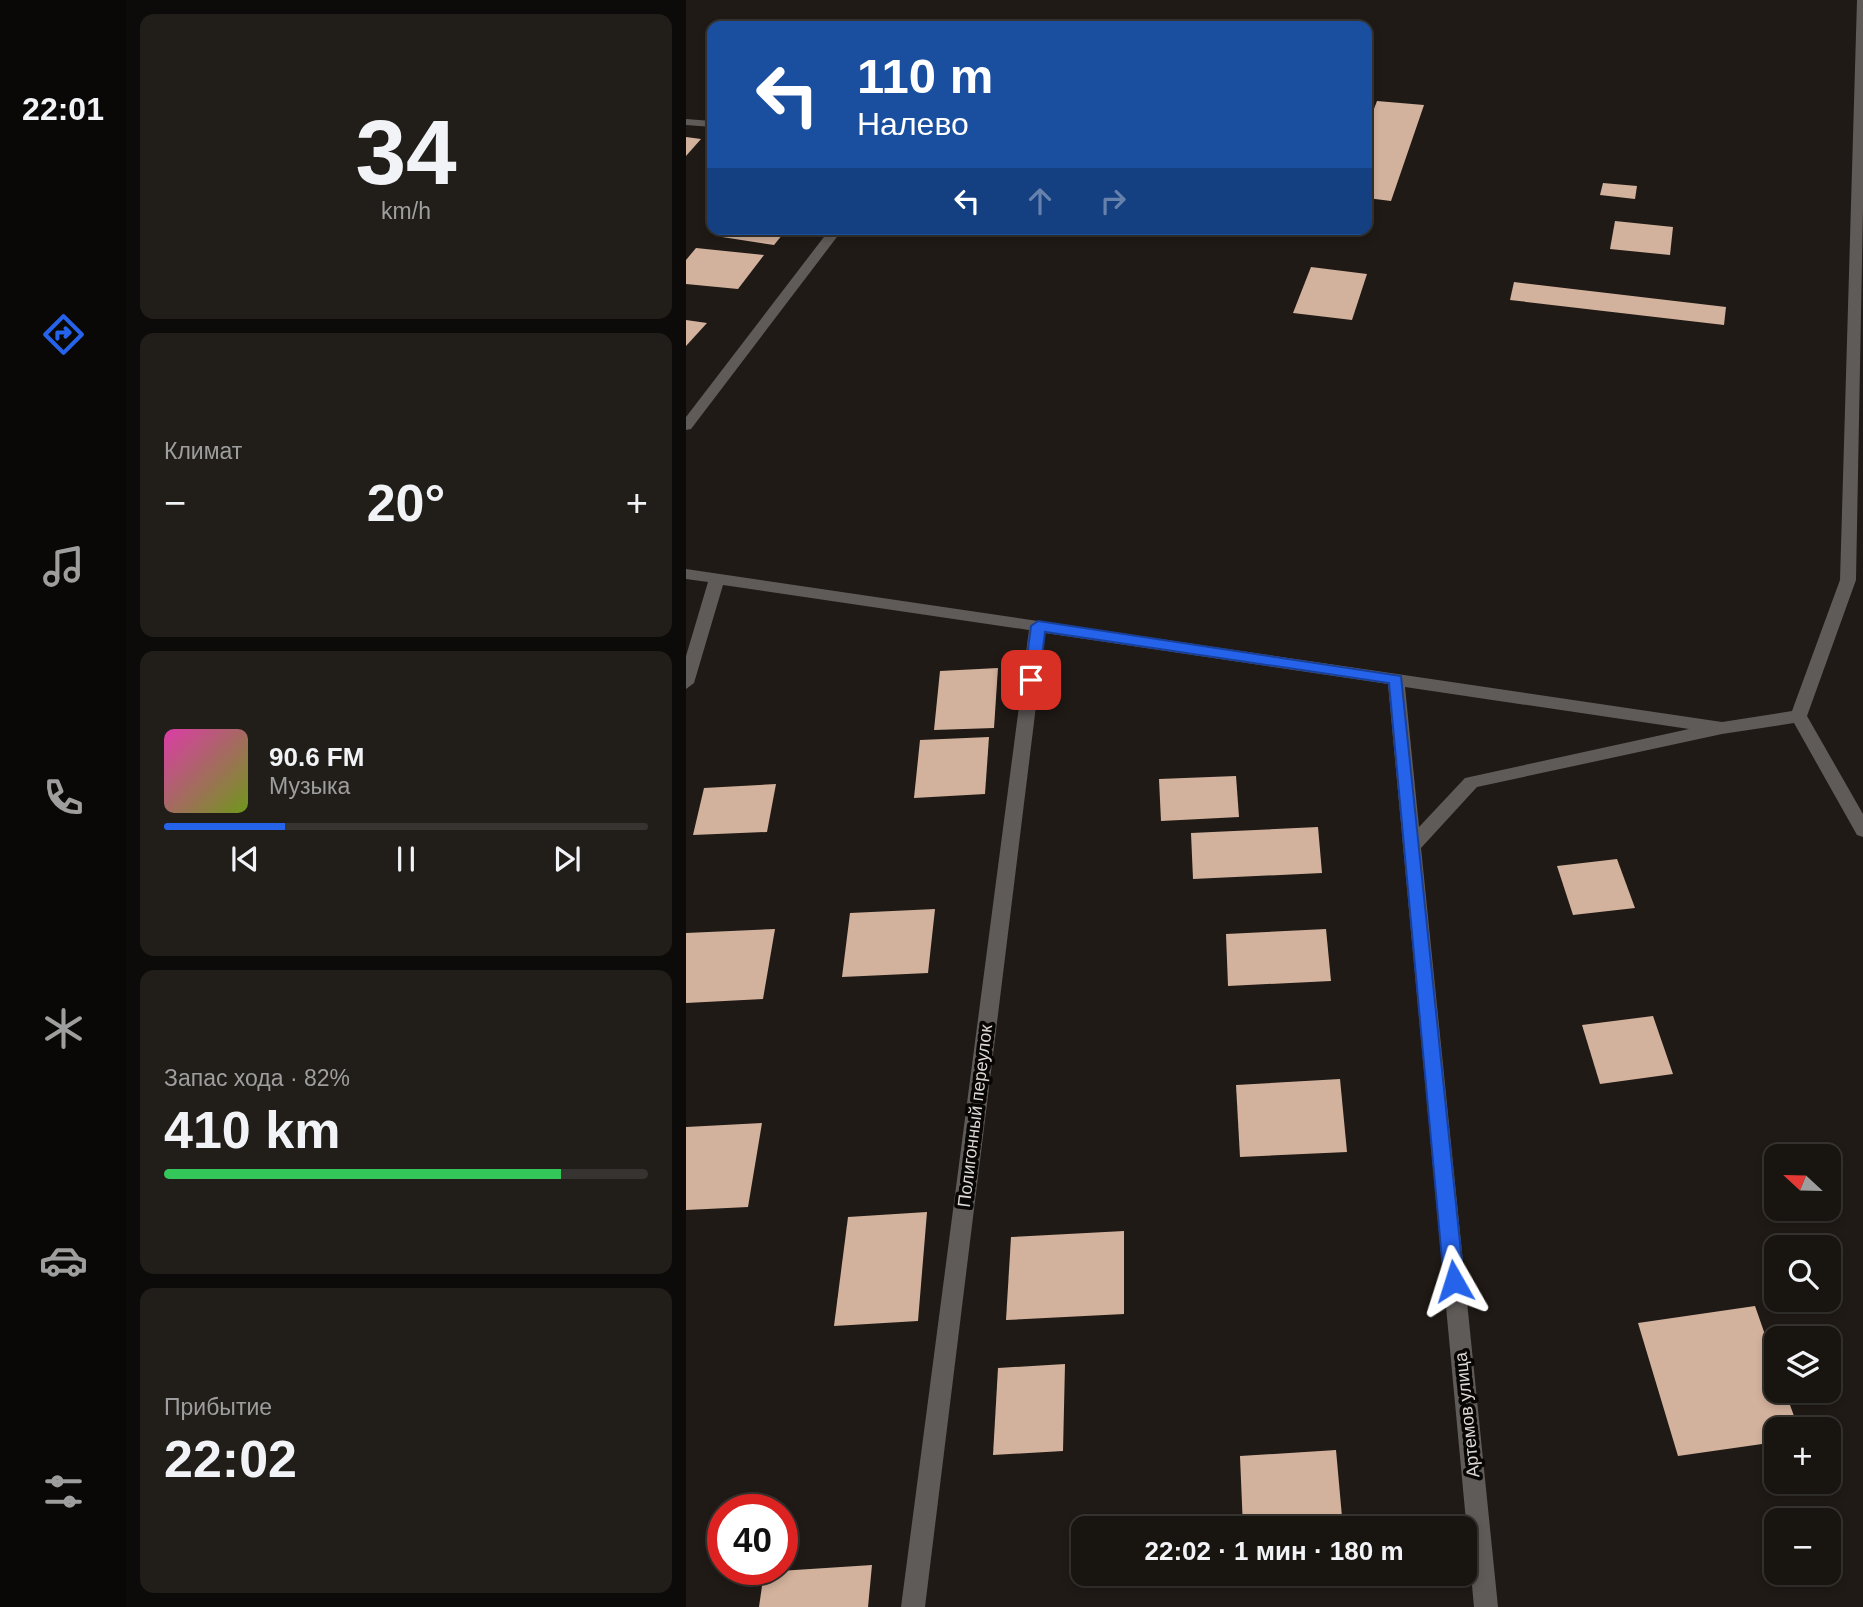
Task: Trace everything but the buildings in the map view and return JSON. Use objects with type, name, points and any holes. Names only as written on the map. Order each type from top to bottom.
[{"type":"street","points":[[1799,716],[1856,580],[1862,0]]},
{"type":"street","points":[[686,122],[707,124]]},
{"type":"street","points":[[686,426],[832,235]]},
{"type":"street","points":[[686,574],[1722,728]]},
{"type":"street","points":[[686,683],[717,579]]},
{"type":"street","name":"Полигонный переулок","points":[[912,1607],[1038,626]]},
{"type":"street","name":"Артемов улица","points":[[1396,679],[1486,1607]]},
{"type":"street","points":[[1412,847],[1471,782],[1722,728],[1799,716]]},
{"type":"street","points":[[1799,716],[1863,830]]},
{"type":"route","points":[[1031,680],[1038,626],[1396,679],[1454,1281]]}]
